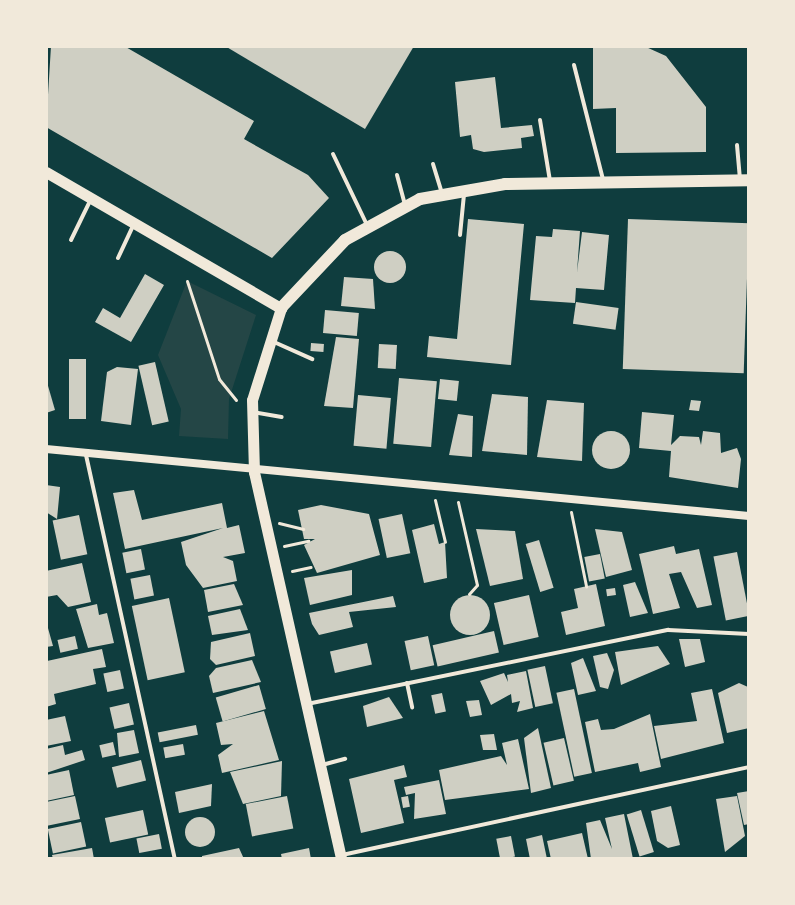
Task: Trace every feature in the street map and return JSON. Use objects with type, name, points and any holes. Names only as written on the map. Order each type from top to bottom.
[{"type":"main road","points":[[281,308],[345,240],[405,207],[442,195],[551,183],[745,180]]},
{"type":"street","points":[[46,172],[281,308],[251,406],[254,472],[340,857]]},
{"type":"street","points":[[46,449],[432,489],[749,516]]},
{"type":"lane","points":[[574,65],[603,182]]},
{"type":"lane","points":[[540,120],[551,183]]},
{"type":"lane","points":[[737,145],[745,180]]},
{"type":"lane","points":[[333,154],[368,228]]},
{"type":"lane","points":[[433,164],[442,195]]},
{"type":"lane","points":[[397,175],[405,207]]},
{"type":"lane","points":[[460,235],[464,191]]},
{"type":"lane","points":[[71,240],[92,197]]},
{"type":"lane","points":[[118,258],[135,222]]},
{"type":"lane","points":[[269,340],[312,359]]},
{"type":"lane","points":[[251,406],[282,417]]},
{"type":"lane","points":[[85,454],[175,859]]},
{"type":"lane","points":[[306,704],[668,630],[749,634]]},
{"type":"lane","points":[[407,683],[412,707]]},
{"type":"lane","points":[[320,765],[345,759]]},
{"type":"lane","points":[[340,857],[749,767]]},
{"type":"path","points":[[187,281],[229,399],[251,406]]},
{"type":"path","points":[[432,489],[445,542]]},
{"type":"path","points":[[455,491],[477,585],[469,594]]},
{"type":"path","points":[[568,500],[586,586]]},
{"type":"path","points":[[265,520],[303,529]]},
{"type":"path","points":[[271,549],[308,541]]},
{"type":"path","points":[[277,574],[311,567]]},
{"type":"shaded area","points":[[187,281],[256,315],[229,399],[228,439],[179,436],[181,409],[158,355]]},
{"type":"building","points":[[51,46],[124,46],[254,121],[244,139],[308,175],[329,198],[272,258],[46,127]]},
{"type":"building","points":[[225,46],[414,46],[365,129]]},
{"type":"building","points":[[646,47],[666,56],[706,107],[706,152],[616,153],[616,108],[593,109],[593,48]]},
{"type":"building","points":[[495,77],[501,128],[532,125],[534,136],[521,138],[522,148],[484,152],[473,149],[471,135],[460,137],[455,82]]},
{"type":"building","points":[[468,219],[524,224],[511,365],[427,357],[429,336],[457,339]]},
{"type":"building","points":[[628,219],[749,223],[744,373],[623,369]]},
{"type":"building","points":[[553,229],[580,231],[577,272],[582,232],[609,235],[604,290],[576,288],[575,303],[530,300],[536,236],[552,237]]},
{"type":"building","points":[[390,251],[401,256],[406,267],[401,278],[390,283],[379,278],[374,267],[379,256]]},
{"type":"building","points":[[145,274],[164,285],[131,342],[95,322],[103,308],[120,318]]},
{"type":"building","points":[[344,277],[373,279],[375,309],[341,306]]},
{"type":"building","points":[[576,302],[619,308],[616,330],[573,324]]},
{"type":"building","points":[[325,310],[359,313],[357,336],[323,333]]},
{"type":"building","points":[[336,337],[359,339],[353,408],[324,406]]},
{"type":"building","points":[[311,343],[324,344],[323,352],[310,351]]},
{"type":"building","points":[[379,344],[397,345],[396,369],[378,368]]},
{"type":"building","points":[[69,359],[86,359],[86,419],[69,419]]},
{"type":"building","points":[[155,362],[169,421],[152,425],[138,366]]},
{"type":"building","points":[[117,367],[138,369],[131,425],[101,421],[107,372]]},
{"type":"building","points":[[399,378],[437,381],[431,447],[393,444]]},
{"type":"building","points":[[46,379],[55,410],[46,413]]},
{"type":"building","points":[[440,379],[459,381],[457,401],[438,399]]},
{"type":"building","points":[[492,394],[528,397],[527,455],[482,451]]},
{"type":"building","points":[[358,395],[391,398],[386,449],[354,446]]},
{"type":"building","points":[[547,400],[584,403],[582,461],[537,457]]},
{"type":"building","points":[[691,400],[701,401],[699,411],[689,410]]},
{"type":"building","points":[[642,412],[674,415],[671,445],[680,436],[699,437],[701,445],[703,431],[720,433],[721,453],[737,448],[741,459],[738,488],[669,477],[671,451],[639,448]]},
{"type":"building","points":[[458,414],[473,416],[472,457],[449,455]]},
{"type":"building","points":[[611,431],[625,436],[630,450],[625,464],[611,469],[597,464],[592,450],[597,436]]},
{"type":"building","points":[[46,485],[60,487],[57,519],[46,512]]},
{"type":"building","points":[[134,490],[142,520],[222,503],[227,528],[239,525],[245,553],[223,557],[233,561],[237,581],[203,588],[186,565],[181,542],[223,528],[125,549],[113,493]]},
{"type":"building","points":[[321,505],[369,514],[380,555],[317,573],[304,545],[315,539],[304,539],[298,510]]},
{"type":"building","points":[[402,514],[410,553],[387,558],[379,519]]},
{"type":"building","points":[[79,515],[87,554],[61,560],[53,521]]},
{"type":"building","points":[[434,524],[439,544],[445,542],[447,578],[424,583],[412,530]]},
{"type":"building","points":[[476,529],[515,531],[523,579],[490,586]]},
{"type":"building","points":[[595,529],[622,532],[632,570],[606,577]]},
{"type":"building","points":[[539,540],[554,588],[540,592],[526,544]]},
{"type":"building","points":[[674,546],[676,554],[699,549],[712,605],[697,608],[681,572],[669,574],[680,608],[653,614],[639,554]]},
{"type":"building","points":[[141,549],[145,570],[126,573],[122,553]]},
{"type":"building","points":[[737,552],[749,616],[726,620],[713,557]]},
{"type":"building","points":[[600,554],[605,579],[589,582],[584,557]]},
{"type":"building","points":[[82,563],[91,602],[68,607],[57,595],[46,597],[46,571]]},
{"type":"building","points":[[352,570],[352,595],[310,605],[304,578]]},
{"type":"building","points":[[150,575],[154,596],[134,599],[130,579]]},
{"type":"building","points":[[635,582],[648,613],[630,617],[623,585]]},
{"type":"building","points":[[234,584],[243,605],[208,612],[204,590]]},
{"type":"building","points":[[596,584],[605,626],[566,635],[561,612],[578,608],[574,589]]},
{"type":"building","points":[[615,588],[616,595],[607,596],[606,589]]},
{"type":"building","points":[[470,595],[484,601],[490,615],[484,629],[470,635],[456,629],[450,615],[456,601]]},
{"type":"building","points":[[529,595],[539,637],[504,645],[494,603]]},
{"type":"building","points":[[393,596],[396,607],[349,612],[353,627],[319,635],[309,613]]},
{"type":"building","points":[[169,598],[185,672],[148,680],[132,606]]},
{"type":"building","points":[[97,604],[99,615],[107,613],[114,643],[88,648],[76,609]]},
{"type":"building","points":[[240,609],[248,630],[212,635],[208,616]]},
{"type":"building","points":[[46,621],[53,646],[46,647]]},
{"type":"building","points":[[494,631],[499,652],[438,667],[433,645]]},
{"type":"building","points":[[250,633],[255,656],[216,665],[210,659],[211,642]]},
{"type":"building","points":[[75,636],[78,649],[60,653],[57,640]]},
{"type":"building","points":[[428,636],[434,665],[411,670],[405,641]]},
{"type":"building","points":[[679,639],[700,639],[705,662],[685,667]]},
{"type":"building","points":[[367,643],[372,664],[335,673],[330,652]]},
{"type":"building","points":[[658,646],[670,664],[621,685],[615,652]]},
{"type":"building","points":[[102,649],[106,667],[93,669],[96,684],[54,694],[56,704],[46,707],[47,661]]},
{"type":"building","points":[[607,653],[614,670],[608,689],[600,687],[593,656]]},
{"type":"building","points":[[583,658],[596,691],[578,695],[571,663]]},
{"type":"building","points":[[252,660],[261,682],[213,693],[209,676],[216,668]]},
{"type":"building","points":[[545,666],[553,703],[535,707],[527,670]]},
{"type":"building","points":[[120,670],[124,689],[107,692],[103,674]]},
{"type":"building","points":[[526,671],[533,708],[517,712],[520,701],[512,703],[511,694],[491,705],[480,681],[504,673],[508,682],[507,675]]},
{"type":"building","points":[[739,683],[748,687],[749,728],[727,733],[718,693]]},
{"type":"building","points":[[259,685],[266,709],[223,721],[216,697]]},
{"type":"building","points":[[574,689],[592,773],[574,777],[556,693]]},
{"type":"building","points":[[712,689],[724,743],[661,759],[654,726],[697,721],[691,693]]},
{"type":"building","points":[[442,693],[446,712],[435,714],[431,695]]},
{"type":"building","points":[[389,697],[403,718],[367,727],[363,706]]},
{"type":"building","points":[[479,700],[482,715],[470,717],[466,701]]},
{"type":"building","points":[[129,703],[134,724],[114,729],[110,707]]},
{"type":"building","points":[[264,711],[279,760],[222,773],[218,755],[233,744],[221,745],[216,723]]},
{"type":"building","points":[[650,714],[661,767],[640,772],[638,763],[595,772],[585,722],[598,719],[601,730],[614,729]]},
{"type":"building","points":[[65,716],[71,741],[46,746],[46,720]]},
{"type":"building","points":[[196,725],[198,735],[160,742],[158,732]]},
{"type":"building","points":[[538,728],[551,788],[531,793],[524,738]]},
{"type":"building","points":[[134,730],[139,753],[119,757],[117,733]]},
{"type":"building","points":[[494,734],[497,750],[483,750],[480,735]]},
{"type":"building","points":[[564,738],[574,781],[553,786],[544,743]]},
{"type":"building","points":[[518,739],[529,789],[445,800],[439,770],[501,756],[507,765],[502,743]]},
{"type":"building","points":[[113,742],[116,755],[102,758],[99,745]]},
{"type":"building","points":[[183,744],[185,755],[165,758],[163,747]]},
{"type":"building","points":[[63,745],[65,755],[82,750],[85,760],[46,773],[46,749]]},
{"type":"building","points":[[141,760],[146,780],[117,788],[112,767]]},
{"type":"building","points":[[282,761],[281,796],[243,804],[230,772]]},
{"type":"building","points":[[404,765],[407,777],[394,780],[404,823],[361,833],[349,779]]},
{"type":"building","points":[[69,770],[74,795],[46,801],[46,775]]},
{"type":"building","points":[[439,780],[446,814],[414,819],[415,793],[406,795],[404,787]]},
{"type":"building","points":[[212,784],[211,806],[179,813],[175,792]]},
{"type":"building","points":[[749,791],[749,824],[744,825],[737,793]]},
{"type":"building","points":[[75,796],[80,819],[46,826],[46,802]]},
{"type":"building","points":[[287,796],[293,828],[252,836],[246,804]]},
{"type":"building","points":[[408,796],[410,807],[403,808],[401,797]]},
{"type":"building","points":[[737,796],[745,836],[725,852],[716,799]]},
{"type":"building","points":[[671,806],[680,845],[668,848],[657,841],[651,811]]},
{"type":"building","points":[[143,810],[148,834],[110,843],[105,818]]},
{"type":"building","points":[[641,810],[654,852],[640,856],[627,814]]},
{"type":"building","points":[[624,814],[633,859],[591,859],[586,823],[600,820],[612,849],[605,818]]},
{"type":"building","points":[[200,817],[211,821],[215,832],[211,843],[200,847],[189,843],[185,832],[189,821]]},
{"type":"building","points":[[81,822],[86,846],[53,854],[48,829]]},
{"type":"building","points":[[582,833],[588,859],[551,859],[547,841]]},
{"type":"building","points":[[159,834],[162,849],[139,853],[136,838]]},
{"type":"building","points":[[542,835],[547,859],[530,859],[526,839]]},
{"type":"building","points":[[511,836],[515,857],[500,859],[496,839]]},
{"type":"building","points":[[92,848],[94,859],[53,859],[52,855]]},
{"type":"building","points":[[239,848],[244,859],[202,859],[202,856]]},
{"type":"building","points":[[309,848],[311,859],[282,859],[281,854]]}]
